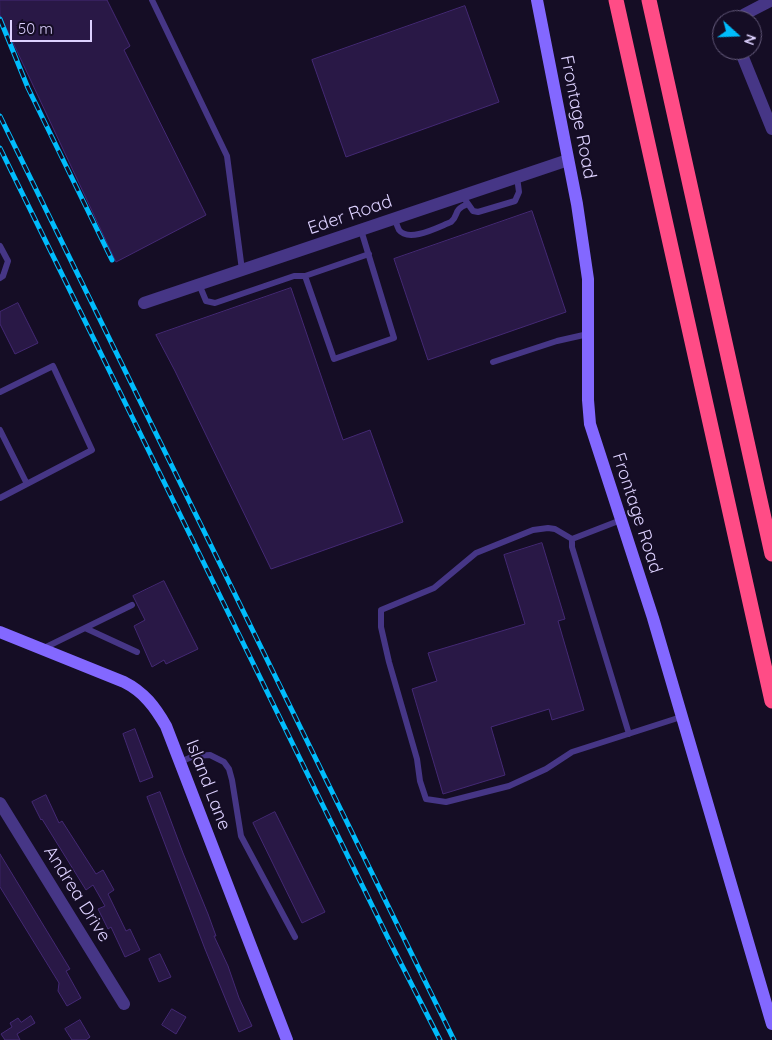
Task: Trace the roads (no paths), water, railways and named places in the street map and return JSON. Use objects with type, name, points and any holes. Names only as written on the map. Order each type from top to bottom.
[{"type":"highway","points":[[616,0],[772,701]]},
{"type":"highway","points":[[649,0],[772,554]]},
{"type":"street","name":"Frontage Road","points":[[537,0],[577,204],[588,279],[588,400],[590,424],[653,618],[772,1024]]},
{"type":"street","points":[[753,10],[772,0]]},
{"type":"street","points":[[744,60],[772,129]]},
{"type":"street","name":"Eder Road","points":[[144,303],[395,218],[465,200],[517,177],[568,160]]},
{"type":"street","name":"Island Lane","points":[[0,632],[124,682],[140,692],[155,707],[166,726],[288,1040]]},
{"type":"street","name":"Andrea Drive","points":[[0,803],[124,1004]]},
{"type":"lane","points":[[152,0],[227,156],[242,270]]},
{"type":"lane","points":[[395,218],[400,231],[414,236],[451,222],[455,219],[456,211],[465,200],[473,211],[478,212],[515,201],[519,192],[517,177]]},
{"type":"lane","points":[[305,276],[334,359],[348,356],[394,338],[361,230]]},
{"type":"lane","points":[[0,246],[8,261],[4,276],[0,278]]},
{"type":"lane","points":[[199,284],[206,300],[215,303],[294,276],[305,276],[369,254]]},
{"type":"lane","points":[[493,362],[557,341],[588,334]]},
{"type":"lane","points":[[0,392],[53,366],[92,450],[0,498]]},
{"type":"lane","points":[[0,430],[27,484]]},
{"type":"lane","points":[[622,520],[572,538],[555,529],[533,530],[476,553],[434,588],[380,610],[381,627],[389,662],[417,759],[420,781],[426,799],[446,802],[510,786],[546,769],[572,752],[681,717]]},
{"type":"lane","points":[[572,538],[572,548],[629,734]]},
{"type":"lane","points":[[42,649],[132,605]]},
{"type":"lane","points":[[85,628],[137,652]]},
{"type":"lane","points":[[180,762],[194,756],[210,755],[224,762],[229,769],[241,836],[295,937]]},
{"type":"railway","points":[[0,19],[28,88],[112,260]]},
{"type":"railway","points":[[0,116],[454,1040]]},
{"type":"railway","points":[[0,148],[440,1040]]}]
